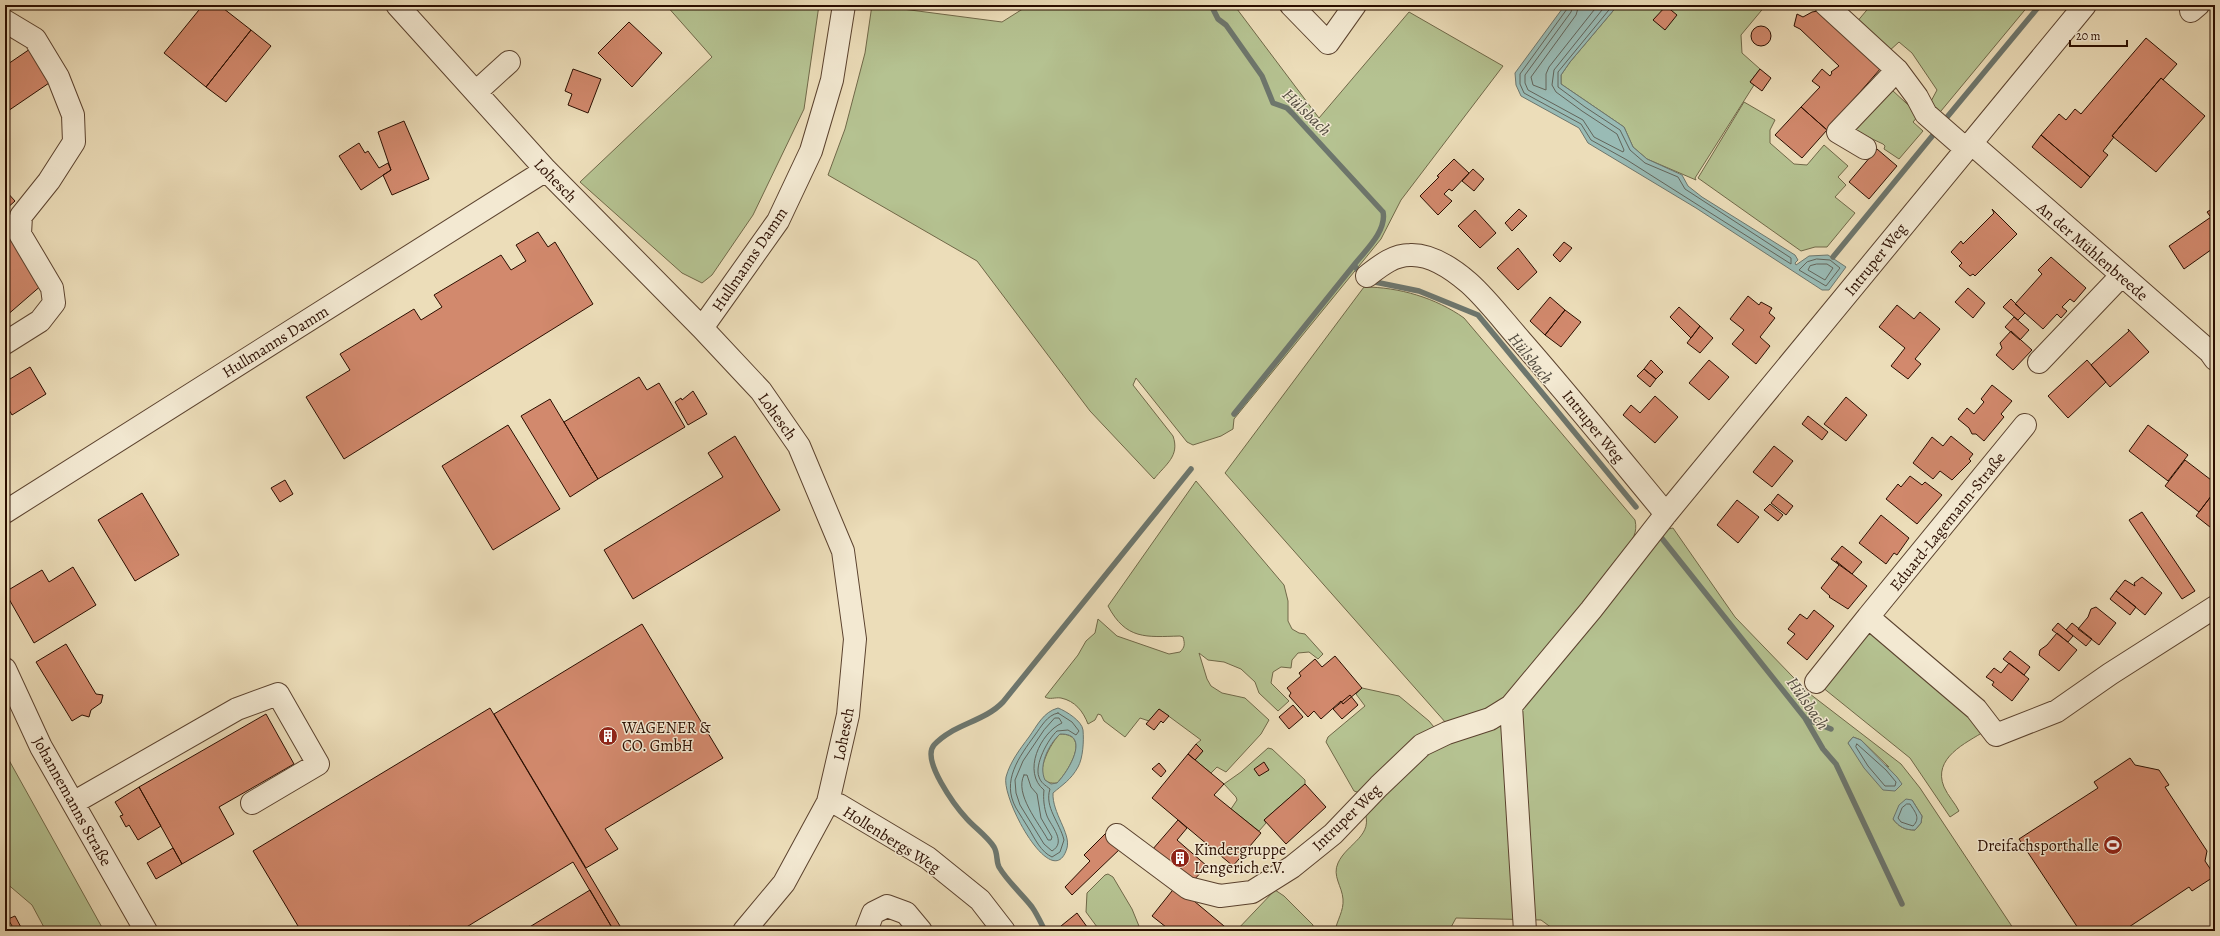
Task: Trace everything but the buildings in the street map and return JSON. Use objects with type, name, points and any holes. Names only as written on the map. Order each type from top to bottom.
[{"type":"street","name":"Lohesch","points":[[397,5],[546,170],[702,328],[761,391],[800,446],[843,551],[855,639],[848,715],[828,802],[784,882],[753,922],[744,931]]},
{"type":"street","name":"Hullmanns Damm","points":[[702,328],[778,222],[811,151],[832,80],[844,5]]},
{"type":"street","points":[[1291,5],[1328,43],[1355,5]]},
{"type":"street","name":"An der Mühlenbreede","points":[[1826,5],[1897,70],[1932,120],[1950,135],[1969,146],[2210,352],[2215,359]]},
{"type":"street","name":"Intruper Weg","points":[[1117,835],[1188,888],[1220,896],[1252,892],[1292,867],[1333,834],[1384,780],[1422,745],[1447,733],[1490,720],[1511,706],[1591,610],[1666,514],[2084,5]]},
{"type":"street","points":[[5,21],[35,39],[58,77],[73,116],[74,142],[49,181],[22,216],[20,234],[52,288],[54,303],[40,321],[5,342]]},
{"type":"street","points":[[476,92],[509,62]]},
{"type":"street","points":[[1865,148],[1838,132],[1897,70]]},
{"type":"street","name":"Hullmanns Damm","points":[[5,512],[546,170]]},
{"type":"street","name":"Intruper Weg","points":[[1367,276],[1397,256],[1411,254],[1442,265],[1470,284],[1568,394],[1666,514]]},
{"type":"street","points":[[2039,362],[2121,276]]},
{"type":"street","name":"Eduard-Lagemann-Straße","points":[[1816,682],[2025,425]]},
{"type":"street","points":[[1868,618],[1976,709],[1996,735],[2057,711],[2110,674],[2215,607]]},
{"type":"street","name":"Johannemanns Straße","points":[[5,669],[41,747],[146,931]]},
{"type":"street","points":[[73,803],[237,709],[278,694],[318,764],[252,803]]},
{"type":"street","points":[[1511,706],[1521,844],[1525,931]]},
{"type":"street","name":"Hollenbergs Weg","points":[[828,802],[838,805],[928,858],[980,900],[1004,931]]},
{"type":"street","points":[[866,931],[872,913],[887,906],[906,913],[921,931]]},
{"type":"green space","points":[[666,5],[819,5],[804,109],[753,215],[712,275],[702,283],[682,273],[580,182],[712,57]]},
{"type":"green space","points":[[872,5],[1002,22],[1029,5],[1234,5],[1319,118],[1409,12],[1503,66],[1401,200],[1381,239],[1234,419],[1233,429],[1221,436],[1193,445],[1187,442],[1136,378],[1133,385],[1173,436],[1175,443],[1175,449],[1171,459],[1154,479],[1090,411],[977,261],[828,175],[845,129],[865,53]]},
{"type":"green space","points":[[1618,5],[1766,5],[1741,35],[1742,53],[1760,69],[1750,82],[1754,85],[1695,178],[1696,180],[1647,159],[1633,147],[1624,127],[1561,84],[1561,75],[1570,62]]},
{"type":"green space","points":[[1871,5],[2029,5],[1936,117],[1929,105],[1937,90],[1912,53],[1899,42],[1888,52],[1856,23]]},
{"type":"green space","points":[[1892,90],[1919,115],[1913,122],[1923,131],[1899,159],[1884,149],[1885,146],[1883,144],[1855,131],[1852,124]]},
{"type":"green space","points":[[1744,102],[1775,120],[1770,130],[1770,143],[1794,164],[1807,165],[1824,145],[1848,166],[1838,177],[1846,185],[1835,197],[1855,213],[1827,247],[1815,247],[1801,251],[1698,178]]},
{"type":"green space","points":[[1364,287],[1390,289],[1417,295],[1429,299],[1464,318],[1635,520],[1636,525],[1635,533],[1626,550],[1502,705],[1446,723],[1225,473]]},
{"type":"green space","points":[[1196,481],[1284,585],[1288,601],[1288,621],[1292,629],[1299,633],[1305,634],[1323,654],[1318,659],[1309,652],[1298,653],[1292,660],[1291,668],[1281,667],[1273,672],[1271,683],[1289,701],[1278,711],[1259,693],[1255,682],[1241,669],[1224,662],[1208,660],[1199,653],[1207,679],[1211,686],[1222,693],[1245,698],[1269,720],[1261,734],[1226,772],[1217,767],[1211,773],[1195,760],[1203,751],[1196,744],[1201,740],[1159,709],[1149,721],[1140,718],[1125,737],[1104,721],[1101,715],[1098,714],[1095,720],[1088,724],[1084,715],[1074,704],[1066,699],[1045,697],[1078,655],[1086,641],[1095,633],[1098,619],[1117,636],[1169,654],[1180,652],[1183,649],[1183,637],[1147,636],[1130,631],[1122,625],[1108,606]]},
{"type":"green space","points":[[1673,528],[1735,617],[1792,676],[1810,694],[1901,764],[1920,788],[2015,931],[1556,931],[1541,920],[1456,918],[1449,931],[1335,931],[1343,903],[1336,868],[1342,856],[1363,833],[1366,826],[1364,810],[1409,763],[1499,720],[1668,529]],"holes":[[[1853,737],[1861,740],[1889,767],[1854,751],[1848,743]],[[1912,800],[1922,816],[1921,823],[1915,830],[1902,828],[1893,819]]]},
{"type":"green space","points":[[1865,633],[1876,633],[1985,731],[1961,746],[1953,753],[1943,768],[1942,777],[1944,787],[1959,811],[1950,817],[1910,758],[1822,687]]},
{"type":"green space","points":[[1362,688],[1399,696],[1429,721],[1438,732],[1360,793],[1354,791],[1326,742],[1328,737],[1365,706],[1356,694]]},
{"type":"green space","points":[[1060,734],[1070,736],[1075,740],[1075,754],[1062,778],[1057,783],[1048,782],[1043,778],[1042,771],[1044,763],[1051,746]]},
{"type":"green space","points":[[1268,748],[1272,749],[1305,780],[1305,784],[1264,820],[1266,823],[1259,831],[1231,809],[1237,800],[1224,784],[1241,772]]},
{"type":"green space","points":[[5,751],[104,931],[46,931],[32,905],[5,882]]},
{"type":"green space","points":[[1108,874],[1113,877],[1132,909],[1141,931],[1100,931],[1086,912],[1087,893],[1105,875]]},
{"type":"green space","points":[[1275,890],[1284,896],[1313,925],[1313,931],[1236,931]]},
{"type":"water","points":[[1565,5],[1618,5],[1570,62],[1561,75],[1561,84],[1624,127],[1633,147],[1647,159],[1682,175],[1688,186],[1702,197],[1795,255],[1798,260],[1795,263],[1796,265],[1809,256],[1828,255],[1846,267],[1829,290],[1822,290],[1696,208],[1588,143],[1579,128],[1521,96],[1516,85],[1515,73]]},
{"type":"water","points":[[1058,708],[1065,711],[1077,720],[1083,730],[1083,739],[1082,754],[1078,767],[1069,779],[1053,793],[1055,808],[1068,842],[1067,848],[1060,859],[1051,860],[1040,852],[1019,822],[1011,804],[1006,777],[1010,766],[1019,751],[1044,716]],"holes":[[[1060,734],[1070,735],[1075,740],[1075,754],[1062,778],[1057,783],[1051,784],[1045,780],[1043,774],[1046,755],[1052,743]]]},
{"type":"water","points":[[1853,737],[1861,740],[1897,777],[1902,784],[1895,791],[1883,790],[1864,768],[1848,743]]},
{"type":"water","points":[[1906,799],[1912,800],[1922,816],[1921,823],[1915,830],[1902,828],[1893,819],[1899,805]]},
{"type":"waterway","name":"Hülsbach","points":[[1211,5],[1218,19],[1226,25],[1262,76],[1273,103],[1287,108],[1383,212],[1382,226],[1369,247],[1354,265],[1360,273]]},
{"type":"waterway","points":[[1943,122],[2040,5]]},
{"type":"waterway","points":[[1833,257],[1938,129]]},
{"type":"waterway","points":[[1234,414],[1354,265]]},
{"type":"waterway","name":"Hülsbach","points":[[1370,281],[1419,291],[1478,315],[1636,507]]},
{"type":"waterway","points":[[1045,931],[1032,907],[999,867],[994,847],[988,839],[967,819],[948,794],[936,772],[932,761],[931,752],[934,745],[950,732],[987,714],[1003,702],[1191,469]]},
{"type":"waterway","name":"Hülsbach","points":[[1660,536],[1805,718],[1823,749],[1836,764],[1902,904]]},
{"type":"waterway","points":[[1806,719],[1831,729]]},
{"type":"place","name":"WAGENER & CO. GmbH","points":[[608,736]]},
{"type":"place","name":"Dreifachsporthalle","points":[[2113,845]]},
{"type":"place","name":"Kindergruppe Lengerich e.V.","points":[[1180,858]]}]
